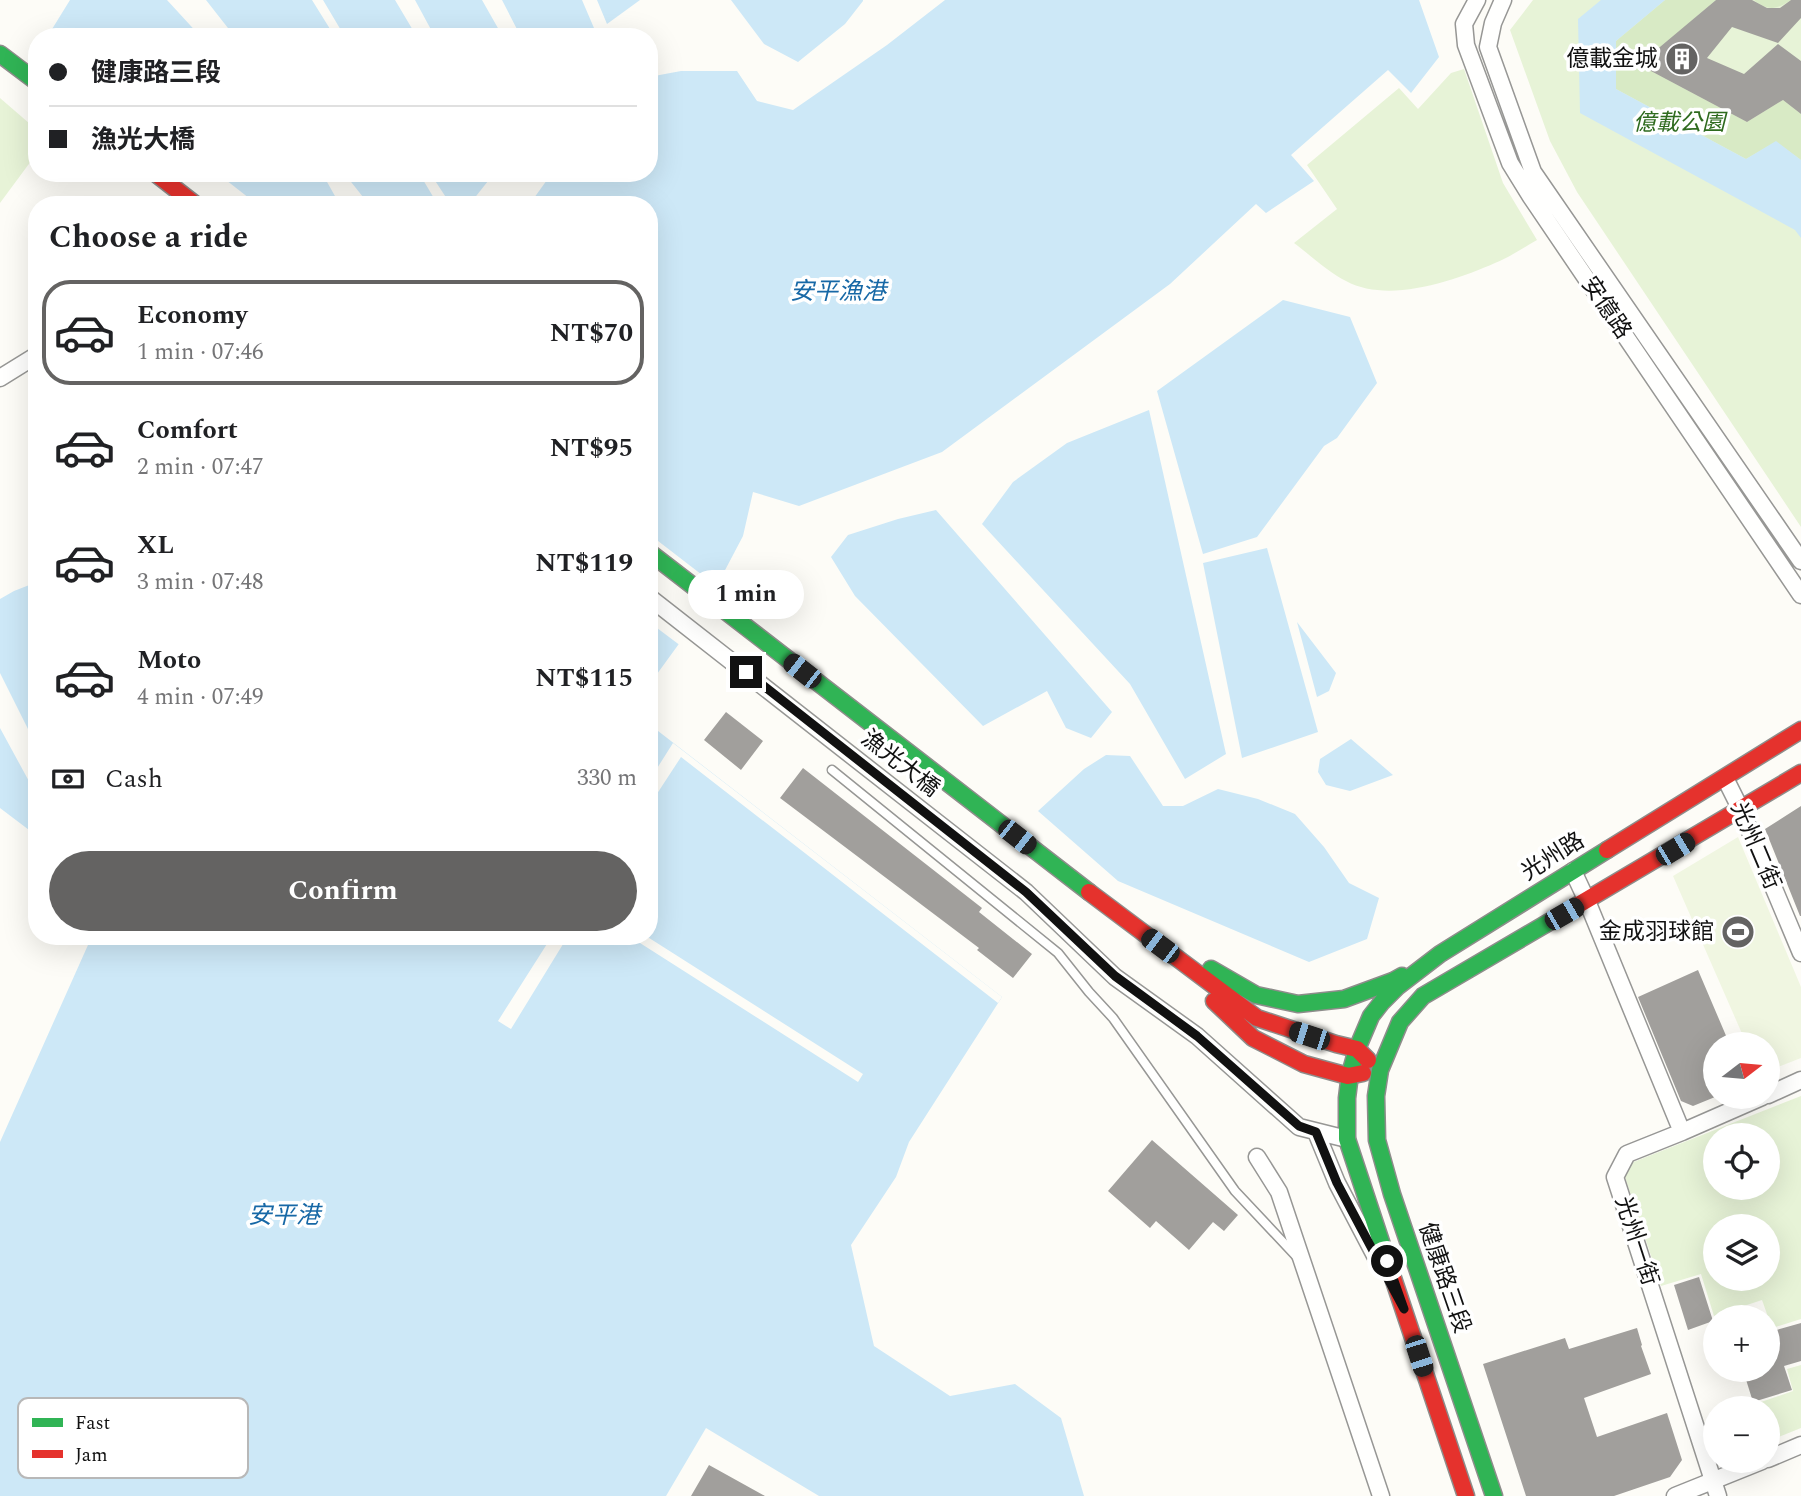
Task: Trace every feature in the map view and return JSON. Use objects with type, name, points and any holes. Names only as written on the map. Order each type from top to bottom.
[{"type":"street","name":"安億路","points":[[1477,0],[1464,24],[1466,45],[1510,163],[1801,595]]},
{"type":"street","name":"安億路","points":[[1503,0],[1493,23],[1488,47],[1533,172],[1801,561]]},
{"type":"street","points":[[0,54],[28,75]]},
{"type":"street","points":[[167,182],[184,196]]},
{"type":"street","points":[[0,378],[28,361]]},
{"type":"street","name":"漁光大橋","points":[[658,559],[1140,932]]},
{"type":"street","name":"漁光大橋","points":[[658,604],[1026,892],[1115,976],[1197,1036],[1299,1126],[1347,1139]]},
{"type":"street","name":"光州路","points":[[1357,1049],[1373,1011],[1440,954],[1801,730]]},
{"type":"street","points":[[1380,1070],[1400,1022],[1423,996],[1801,773]]},
{"type":"street","name":"光州二街","points":[[1725,778],[1801,953]]},
{"type":"street","points":[[1573,871],[1682,1132]]},
{"type":"street","points":[[1140,932],[1256,995],[1298,1004],[1344,999],[1394,981],[1440,954]]},
{"type":"street","points":[[1140,932],[1257,1018],[1357,1049],[1380,1070]]},
{"type":"street","points":[[1140,932],[1253,1038],[1304,1064],[1348,1076],[1380,1070]]},
{"type":"street","name":"健康路三段","points":[[1357,1049],[1348,1076],[1347,1139],[1465,1496]]},
{"type":"street","name":"健康路三段","points":[[1380,1070],[1376,1096],[1377,1140],[1389,1184],[1494,1496]]},
{"type":"street","points":[[1780,1090],[1801,1080]]},
{"type":"street","name":"光州一街","points":[[1716,1488],[1615,1177],[1627,1154],[1732,1110]]},
{"type":"street","points":[[1316,1132],[1337,1183],[1404,1309]]},
{"type":"street","points":[[1257,1157],[1279,1192],[1381,1496]]},
{"type":"street","points":[[1780,1454],[1801,1446]]},
{"type":"street","points":[[1675,1496],[1716,1488],[1742,1473]]},
{"type":"lane","points":[[831,770],[1058,953],[1113,1018],[1235,1191],[1303,1264]]},
{"type":"green space","name":"億載公園","points":[[1533,0],[1801,0],[1801,527],[1577,192],[1550,141],[1510,30]]},
{"type":"green space","points":[[1665,0],[1716,0],[1649,57],[1649,70],[1747,122],[1783,100],[1801,114],[1801,160],[1776,142],[1746,159],[1616,89],[1616,41]]},
{"type":"green space","points":[[1754,0],[1791,0],[1772,8]]},
{"type":"green space","points":[[1464,69],[1503,183],[1537,240],[1501,261],[1460,277],[1401,290],[1363,288],[1346,281],[1294,243],[1337,209],[1307,165],[1399,88],[1418,109],[1451,73]]},
{"type":"green space","points":[[0,98],[28,122],[28,165],[0,203]]},
{"type":"green space","name":"金成羽球館","points":[[1738,837],[1801,987],[1801,1058],[1780,1066],[1780,1032],[1741,1032],[1673,876]]},
{"type":"green space","points":[[1801,1096],[1801,1319],[1780,1326],[1780,1305],[1764,1305],[1762,1300],[1747,1305],[1711,1305],[1706,1291],[1780,1291],[1780,1214],[1703,1214],[1703,1280],[1701,1274],[1661,1286],[1625,1177],[1631,1163],[1703,1135],[1703,1200],[1780,1200],[1780,1123],[1732,1123],[1765,1110],[1780,1110],[1780,1104]]},
{"type":"green space","points":[[1801,1365],[1801,1428],[1780,1437],[1778,1396],[1793,1391],[1787,1369]]},
{"type":"water","points":[[70,0],[167,0],[193,28],[53,28]]},
{"type":"water","points":[[206,0],[312,0],[329,28],[228,28]]},
{"type":"water","points":[[323,0],[395,0],[412,28],[340,28]]},
{"type":"water","points":[[415,0],[482,0],[498,28],[430,28]]},
{"type":"water","points":[[502,0],[582,0],[594,28],[516,28]]},
{"type":"water","points":[[597,0],[640,0],[607,24]]},
{"type":"water","points":[[731,0],[863,1],[845,24],[798,62],[764,44]]},
{"type":"water","name":"安平漁港","points":[[945,0],[1419,0],[1439,57],[1411,93],[1388,70],[1291,155],[1314,181],[1266,213],[1256,204],[1170,284],[942,452],[799,506],[753,492],[743,536],[697,619],[658,673],[658,196],[535,196],[546,182],[658,182],[658,75],[681,71],[737,71],[757,101],[793,110],[887,45]]},
{"type":"water","points":[[1601,0],[1665,0],[1616,41],[1616,89],[1746,159],[1776,141],[1801,160],[1801,238],[1795,230],[1580,113],[1578,19]]},
{"type":"water","points":[[229,182],[327,182],[335,196],[246,196]]},
{"type":"water","points":[[351,182],[424,182],[433,196],[362,196]]},
{"type":"water","points":[[436,182],[487,182],[476,196],[445,196]]},
{"type":"water","points":[[1283,300],[1350,317],[1377,383],[1337,438],[1324,446],[1257,537],[1203,554],[1157,391]]},
{"type":"water","points":[[1149,410],[1226,754],[1185,779],[1130,684],[982,524],[1013,482],[1067,443]]},
{"type":"water","points":[[936,510],[1112,712],[1091,738],[1066,728],[1047,691],[983,726],[855,596],[831,557],[848,535]]},
{"type":"water","points":[[1267,548],[1318,732],[1242,758],[1203,563]]},
{"type":"water","points":[[28,586],[28,729],[0,673],[0,599]]},
{"type":"water","points":[[1297,622],[1336,673],[1329,691],[1317,697]]},
{"type":"water","points":[[0,728],[28,779],[28,829],[0,808]]},
{"type":"water","name":"安平港","points":[[658,731],[1002,997],[909,1142],[896,1177],[851,1245],[874,1346],[950,1396],[1015,1384],[1061,1418],[1084,1496],[819,1496],[706,1428],[666,1496],[0,1496],[0,1142],[88,945],[658,945]]},
{"type":"water","points":[[1351,739],[1393,775],[1350,791],[1326,785],[1318,772],[1320,759]]},
{"type":"water","points":[[1106,755],[1130,756],[1163,806],[1183,806],[1218,789],[1258,799],[1295,814],[1324,847],[1349,883],[1379,898],[1367,939],[1309,962],[1118,881],[1038,811],[1084,769]]},
{"type":"pier","points":[[658,541],[719,588],[681,646],[658,629]]},
{"type":"pier","points":[[673,743],[1002,997],[998,1003],[681,757],[658,792],[658,767]]},
{"type":"pier","points":[[658,944],[863,1074],[858,1082],[643,945]]},
{"type":"pier","points":[[546,945],[562,945],[511,1029],[498,1021]]},
{"type":"building","name":"億載金城","points":[[1716,0],[1752,0],[1767,8],[1780,8],[1791,0],[1801,0],[1801,18],[1778,43],[1732,27],[1707,58],[1744,74],[1778,44],[1801,61],[1801,114],[1783,100],[1747,122],[1649,70],[1648,57]]},
{"type":"building","points":[[726,712],[763,741],[741,770],[704,740]]},
{"type":"building","points":[[803,768],[982,908],[979,912],[1032,954],[1013,978],[977,950],[979,948],[780,798]]},
{"type":"building","points":[[1801,806],[1801,916],[1800,916],[1765,829]]},
{"type":"building","points":[[1698,970],[1724,1032],[1703,1032],[1703,1102],[1693,1106],[1681,1101],[1638,997]]},
{"type":"building","points":[[1152,1140],[1238,1215],[1224,1231],[1213,1222],[1189,1250],[1156,1221],[1150,1228],[1108,1191]]},
{"type":"building","points":[[1699,1277],[1708,1305],[1703,1305],[1703,1325],[1688,1330],[1674,1285]]},
{"type":"building","points":[[1801,1323],[1801,1361],[1784,1366],[1792,1390],[1772,1396],[1751,1396],[1747,1382],[1780,1382],[1780,1329]]},
{"type":"building","points":[[1637,1328],[1651,1374],[1584,1398],[1597,1437],[1667,1413],[1682,1460],[1670,1477],[1614,1496],[1526,1496],[1483,1364],[1565,1338],[1569,1349]]},
{"type":"building","points":[[709,1465],[765,1496],[691,1496]]},
{"type":"traffic: fast","points":[[0,54],[28,75]]},
{"type":"traffic: fast","points":[[658,559],[1089,892]]},
{"type":"traffic: fast","points":[[1390,1269],[1347,1139],[1350,1074],[1371,1016],[1397,987],[1440,954],[1607,850]]},
{"type":"traffic: fast","points":[[1494,1496],[1392,1194],[1377,1140],[1376,1096],[1380,1070],[1400,1022],[1423,996],[1568,911]]},
{"type":"traffic: fast","points":[[1211,969],[1256,995],[1298,1004],[1344,999],[1402,976]]},
{"type":"traffic: jam","points":[[167,182],[184,196]]},
{"type":"traffic: jam","points":[[1607,850],[1801,730]]},
{"type":"traffic: jam","points":[[1568,911],[1801,773]]},
{"type":"traffic: jam","points":[[1089,892],[1257,1018],[1357,1049],[1368,1060]]},
{"type":"traffic: jam","points":[[1214,1001],[1253,1038],[1304,1064],[1348,1076],[1363,1073]]},
{"type":"traffic: jam","points":[[1390,1269],[1466,1496]]},
{"type":"place","name":"億載金城","points":[[1682,59]]},
{"type":"place","name":"金成羽球館","points":[[1738,932]]},
{"type":"route","points":[[746,672],[1026,892],[1115,976],[1197,1036],[1299,1126],[1316,1132],[1337,1183],[1404,1309],[1387,1261]]}]
